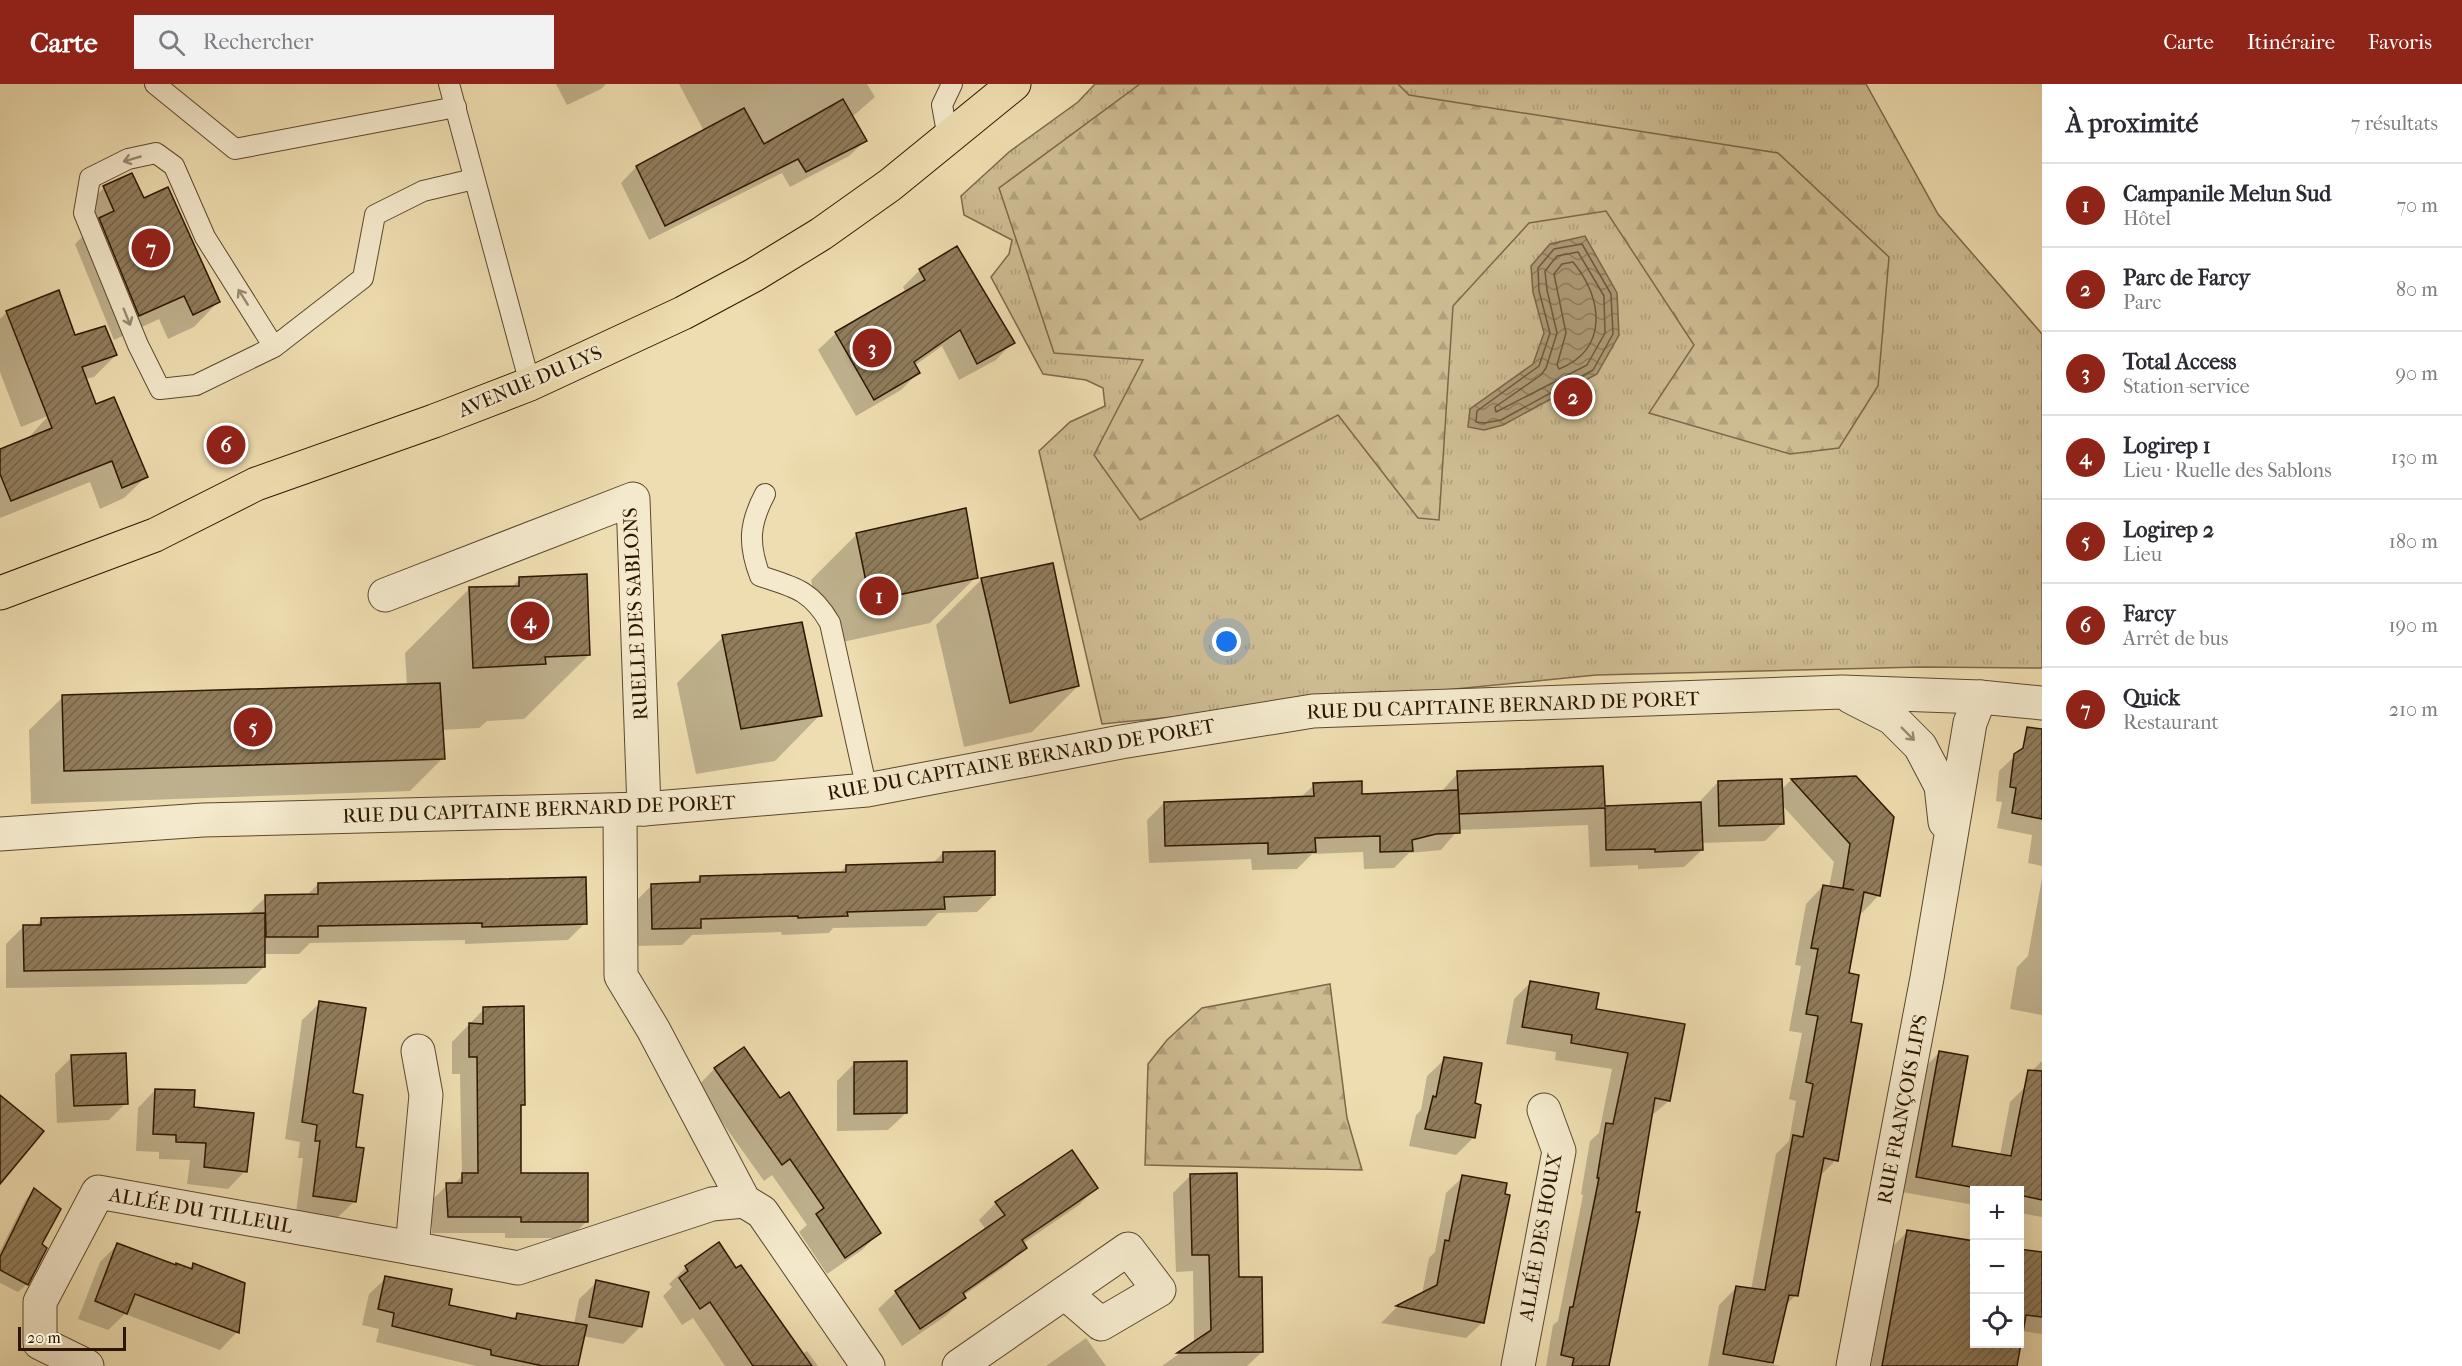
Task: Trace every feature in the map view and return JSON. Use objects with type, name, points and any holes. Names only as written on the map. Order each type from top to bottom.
[{"type":"main road","name":"AVENUE DU LYS","points":[[0,593],[155,535],[256,484],[434,421],[530,384],[683,313],[754,275],[821,234],[890,185],[1014,84]]},
{"type":"street","name":"RUELLE DES SABLONS","points":[[385,595],[633,499],[632,809]]},
{"type":"street","name":"RUE DU CAPITAINE BERNARD DE PORET","points":[[0,834],[203,820],[632,809],[867,790],[1121,742],[1312,711],[1842,692],[1980,697],[2042,703]]},
{"type":"street","name":"RUE FRANÇOIS LIPS","points":[[1842,692],[1892,718],[1920,746],[1941,786],[1948,850]]},
{"type":"street","name":"RUE FRANÇOIS LIPS","points":[[1853,1366],[1928,978],[1970,723],[1980,697]]},
{"type":"street","points":[[632,809],[621,976],[653,1029],[744,1201],[762,1212],[868,1366]]},
{"type":"street","points":[[418,1051],[426,1095],[412,1248],[518,1268],[712,1204],[744,1201]]},
{"type":"street","name":"ALLÉE DES HOUX","points":[[1518,1366],[1558,1151],[1544,1110]]},
{"type":"street","name":"ALLÉE DU TILLEUL","points":[[87,1366],[40,1342],[40,1302],[98,1192],[412,1248]]},
{"type":"street","points":[[959,1366],[1065,1293]]},
{"type":"lane","points":[[155,84],[235,149],[456,107]]},
{"type":"lane","points":[[449,84],[530,384]]},
{"type":"lane","points":[[948,138],[942,105],[952,84]]},
{"type":"lane","points":[[274,347],[206,237],[174,166],[156,153],[128,159],[90,178],[84,213],[138,345],[160,389],[196,385],[274,347],[363,278],[375,215],[423,191],[474,179]]},
{"type":"lane","points":[[765,494],[753,517],[751,539],[754,560],[760,576],[804,592],[820,605],[830,623],[867,790]]},
{"type":"green space","points":[[1095,84],[1866,84],[1938,214],[2042,334],[2042,668],[1921,667],[1596,675],[1102,724],[1039,451],[1070,422],[1105,406],[1103,388],[1086,380],[1043,374],[991,277],[1009,254],[1012,240],[964,215],[961,196],[1009,152],[1078,102]]},
{"type":"green space","points":[[1140,84],[1398,84],[1409,95],[1778,153],[1889,257],[1878,386],[1839,448],[1790,454],[1649,413],[1694,345],[1606,211],[1529,223],[1453,306],[1439,520],[1418,518],[1338,415],[1140,520],[1094,455],[1143,360],[1054,353],[999,188]]},
{"type":"green space","points":[[1330,984],[1347,1118],[1362,1170],[1145,1165],[1148,1064],[1167,1040],[1202,1008]]},
{"type":"water","points":[[1585,236],[1617,293],[1619,335],[1597,374],[1503,425],[1484,430],[1468,427],[1470,409],[1533,364],[1544,333],[1533,292],[1531,266],[1550,244]]},
{"type":"building","points":[[843,99],[867,141],[806,172],[798,159],[665,226],[636,166],[744,108],[764,144]]},
{"type":"building","points":[[132,173],[144,198],[168,187],[220,302],[193,315],[184,296],[139,316],[99,218],[114,211],[103,186]]},
{"type":"building","points":[[957,246],[1015,343],[977,364],[960,330],[914,362],[920,373],[874,400],[835,332],[925,280],[919,269]]},
{"type":"building","points":[[59,290],[75,335],[105,326],[117,355],[82,367],[96,404],[114,397],[148,477],[122,488],[112,461],[11,501],[0,474],[0,449],[52,428],[6,311]]},
{"type":"building","points":[[966,508],[978,578],[870,601],[856,533]]},
{"type":"building","points":[[1053,563],[1079,686],[1010,703],[981,578]]},
{"type":"building","points":[[587,574],[590,655],[545,657],[546,664],[473,668],[469,587],[519,586],[519,577]]},
{"type":"building","points":[[802,622],[822,716],[741,729],[722,635]]},
{"type":"building","points":[[440,683],[445,759],[64,771],[62,695]]},
{"type":"building","points":[[2027,727],[2042,729],[2042,819],[2012,813],[2016,788],[2010,787],[2014,754],[2023,748]]},
{"type":"building","points":[[1603,766],[1605,806],[1701,802],[1703,850],[1655,852],[1655,849],[1606,850],[1605,808],[1459,814],[1457,771]]},
{"type":"building","points":[[1856,776],[1894,817],[1880,896],[1864,892],[1849,973],[1859,975],[1851,1022],[1862,1024],[1838,1161],[1824,1158],[1798,1296],[1789,1295],[1773,1363],[1723,1354],[1736,1286],[1765,1290],[1793,1135],[1803,1137],[1813,1084],[1806,1082],[1818,1016],[1806,1014],[1818,949],[1811,948],[1823,885],[1854,890],[1843,888],[1850,844],[1791,779]]},
{"type":"building","points":[[1782,779],[1784,824],[1719,826],[1718,781]]},
{"type":"building","points":[[1362,781],[1362,794],[1458,790],[1460,833],[1436,834],[1412,840],[1413,851],[1380,852],[1380,836],[1315,838],[1316,852],[1268,854],[1268,843],[1165,846],[1164,802],[1314,796],[1313,783]]},
{"type":"building","points":[[995,851],[995,895],[944,897],[945,909],[847,912],[848,916],[701,919],[701,928],[652,929],[651,884],[700,882],[700,876],[846,872],[846,865],[943,862],[943,852]]},
{"type":"building","points":[[586,877],[587,924],[482,927],[482,923],[318,926],[318,937],[266,937],[265,895],[318,894],[318,883]]},
{"type":"building","points":[[265,913],[265,967],[24,971],[23,925],[41,925],[41,918]]},
{"type":"building","points":[[1530,981],[1599,993],[1596,1009],[1685,1024],[1670,1101],[1655,1098],[1636,1212],[1640,1212],[1609,1366],[1572,1366],[1574,1358],[1561,1355],[1599,1178],[1597,1178],[1606,1123],[1613,1124],[1628,1053],[1571,1043],[1572,1035],[1522,1027]]},
{"type":"building","points":[[319,1001],[366,1008],[353,1093],[363,1095],[356,1147],[364,1148],[356,1202],[313,1196],[320,1141],[315,1141],[317,1125],[302,1122]]},
{"type":"building","points":[[524,1006],[525,1105],[521,1105],[521,1173],[588,1173],[588,1222],[521,1222],[521,1217],[448,1217],[446,1183],[462,1183],[462,1173],[478,1173],[477,1057],[469,1057],[469,1023],[483,1024],[483,1007]]},
{"type":"building","points":[[744,1047],[780,1098],[789,1092],[881,1233],[845,1258],[816,1214],[824,1208],[790,1159],[782,1165],[714,1068]]},
{"type":"building","points":[[1939,1051],[1968,1056],[1952,1146],[2011,1156],[2028,1070],[2042,1071],[2042,1200],[2024,1196],[2024,1186],[1970,1187],[1916,1177]]},
{"type":"building","points":[[126,1053],[128,1104],[74,1106],[71,1055]]},
{"type":"building","points":[[1444,1057],[1482,1063],[1475,1103],[1481,1105],[1475,1138],[1425,1129],[1433,1096],[1436,1097]]},
{"type":"building","points":[[907,1061],[907,1113],[854,1114],[854,1062]]},
{"type":"building","points":[[155,1089],[195,1090],[194,1107],[254,1113],[247,1172],[204,1167],[206,1143],[176,1142],[176,1135],[153,1134]]},
{"type":"building","points":[[0,1095],[44,1131],[0,1184]]},
{"type":"building","points":[[1072,1150],[1098,1188],[1022,1240],[1027,1248],[963,1293],[966,1298],[920,1329],[895,1291],[1005,1215],[995,1202]]},
{"type":"building","points":[[1237,1173],[1239,1277],[1262,1277],[1263,1352],[1177,1353],[1211,1330],[1209,1255],[1192,1255],[1190,1174]]},
{"type":"building","points":[[1462,1175],[1507,1183],[1505,1194],[1510,1195],[1484,1323],[1396,1306],[1437,1285],[1445,1240],[1449,1241]]},
{"type":"building","points":[[34,1188],[61,1209],[42,1244],[47,1248],[28,1285],[0,1270],[0,1257]]},
{"type":"building","points":[[1907,1230],[1970,1240],[1970,1348],[2020,1348],[2017,1366],[1882,1366]]},
{"type":"building","points":[[719,1242],[736,1268],[741,1265],[812,1366],[753,1366],[710,1302],[700,1309],[679,1278],[688,1271],[685,1266]]},
{"type":"building","points":[[117,1243],[176,1265],[176,1263],[192,1269],[193,1263],[245,1283],[239,1333],[135,1294],[127,1314],[95,1301]]},
{"type":"building","points":[[2024,1250],[2042,1252],[2042,1317],[2026,1315],[2024,1326]]},
{"type":"building","points":[[385,1276],[452,1289],[449,1305],[516,1319],[517,1313],[587,1325],[578,1366],[543,1366],[491,1355],[491,1350],[392,1326],[394,1313],[378,1309]]},
{"type":"building","points":[[596,1280],[649,1292],[642,1327],[589,1317]]},
{"type":"place","name":"Quick","points":[[151,248]]},
{"type":"place","name":"Total Access","points":[[872,348]]},
{"type":"place","name":"Parc de Farcy","points":[[1573,397]]},
{"type":"place","name":"Farcy","points":[[226,445]]},
{"type":"place","name":"Campanile Melun Sud","points":[[879,596]]},
{"type":"place","name":"Logirep 1","points":[[530,621]]},
{"type":"place","name":"Logirep 2","points":[[253,727]]}]
